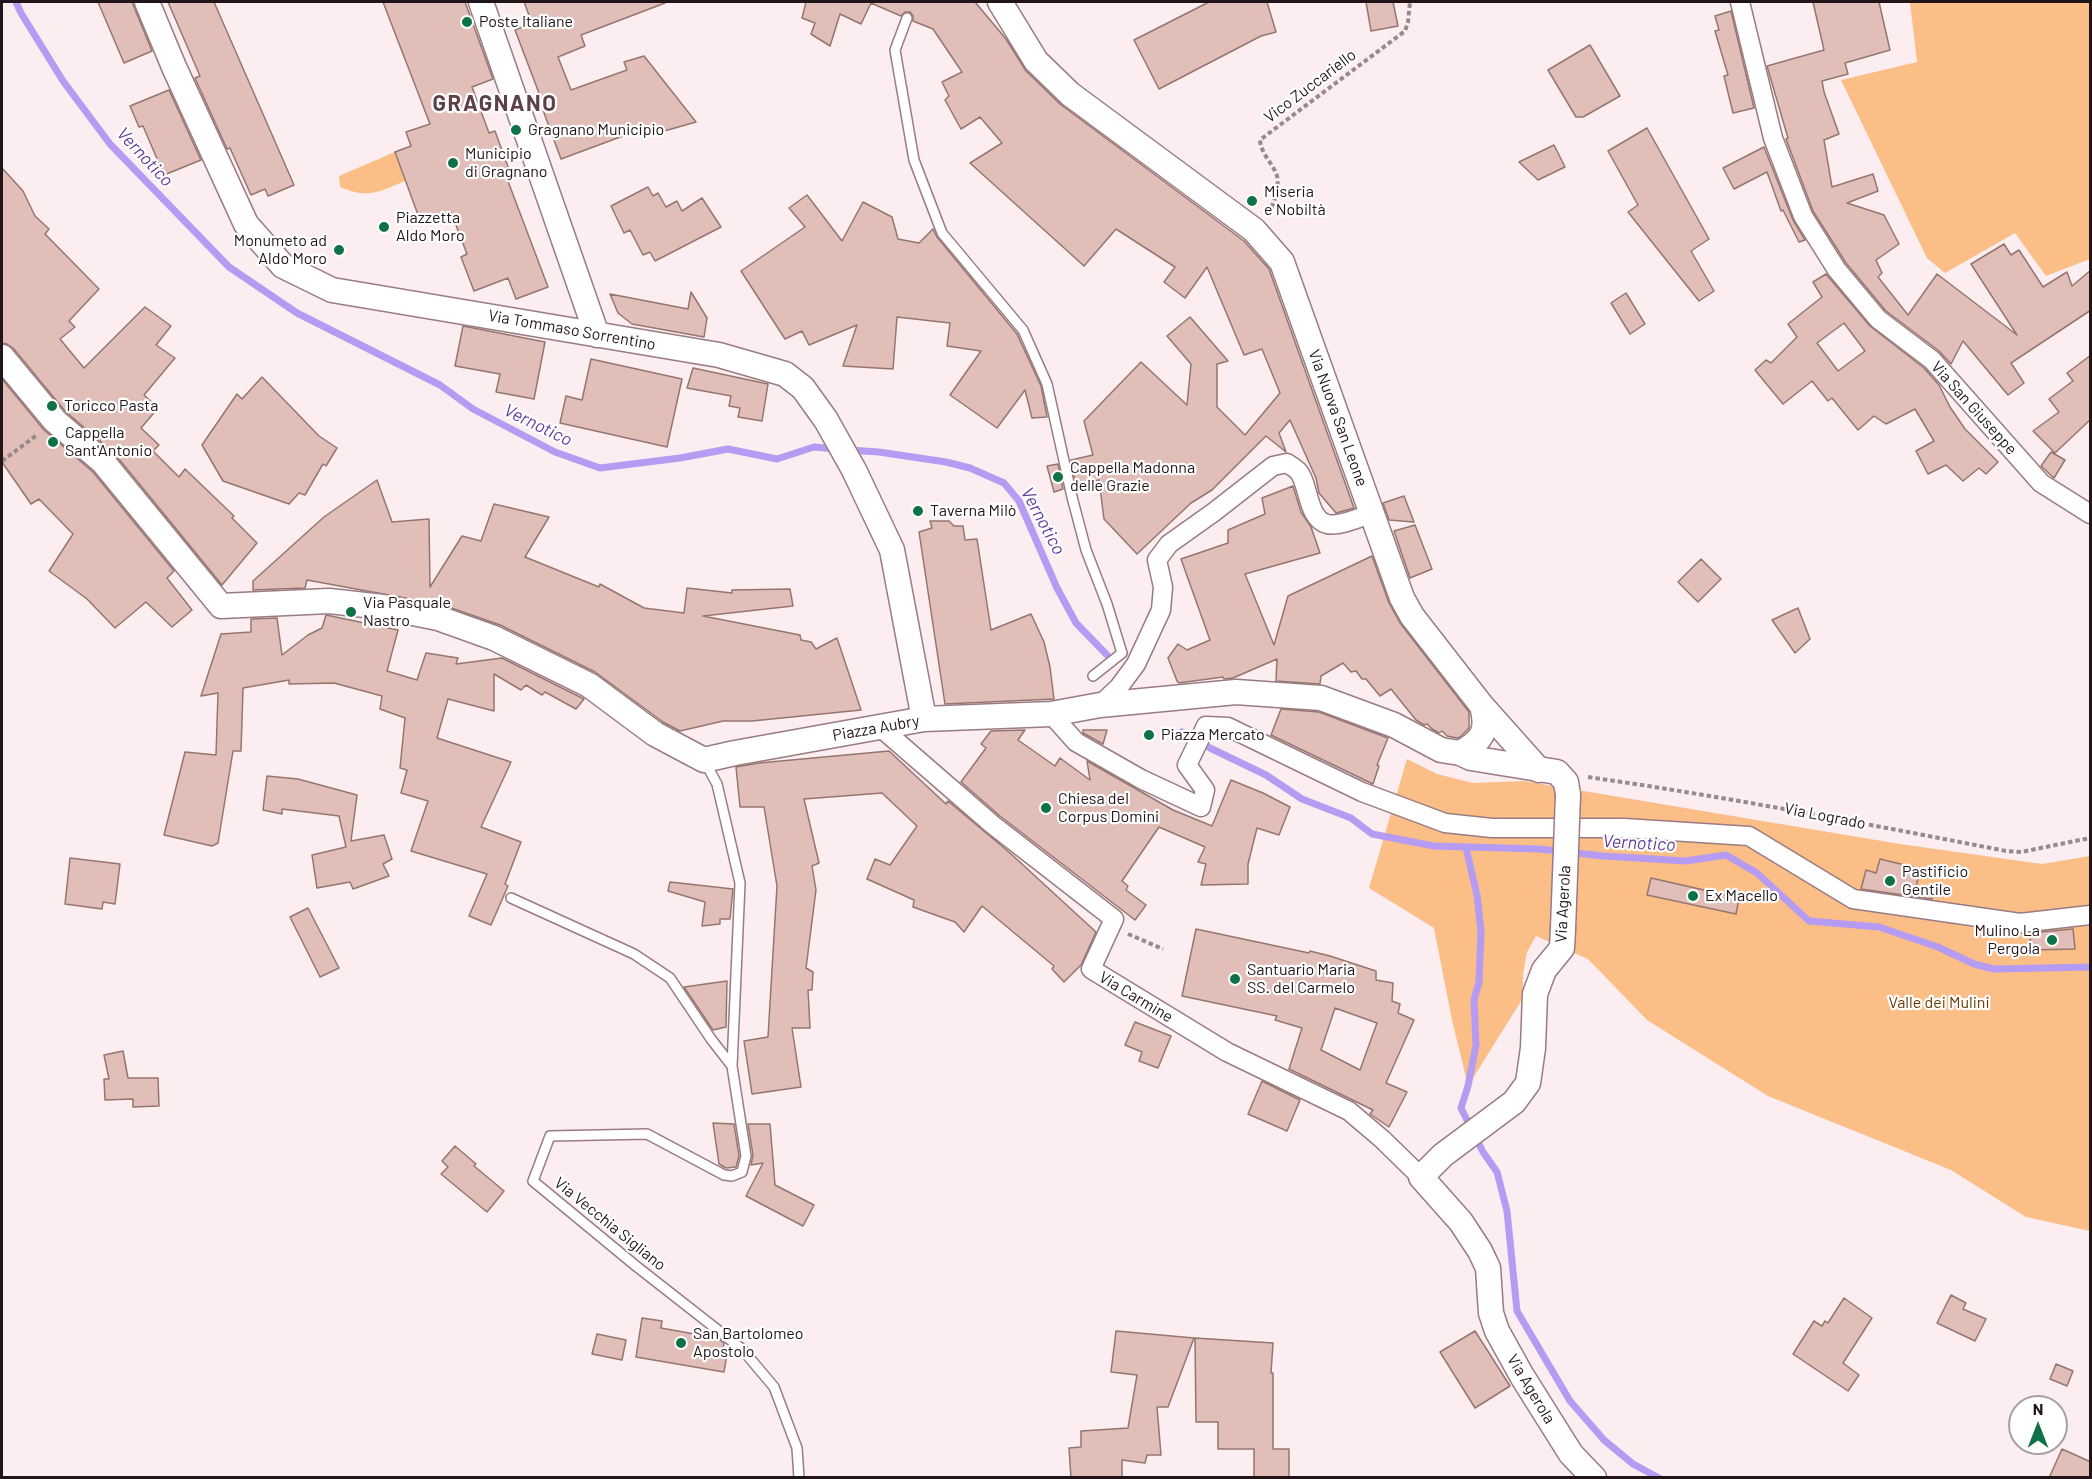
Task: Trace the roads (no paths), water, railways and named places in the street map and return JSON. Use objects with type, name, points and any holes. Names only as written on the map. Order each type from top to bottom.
[{"type":"street","name":"Via Tommaso Sorrentino","points":[[147,2],[174,67],[246,224],[283,266],[332,290],[719,355],[785,374],[802,388],[826,420],[854,470],[892,550],[924,719]]},
{"type":"street","points":[[480,2],[597,335]]},
{"type":"street","name":"Via Nuova San Leone","points":[[1000,2],[1036,60],[1070,94],[1254,230],[1282,262],[1373,513]]},
{"type":"street","name":"Via San Giuseppe","points":[[1740,2],[1773,138],[1803,216],[1837,270],[1878,319],[1932,360],[2041,483],[2091,514]]},
{"type":"street","points":[[2,357],[55,422],[103,462],[221,606],[329,601],[383,607],[438,618],[494,638],[589,686],[655,734],[704,760]]},
{"type":"street","points":[[1100,705],[1119,687],[1136,664],[1161,610],[1163,587],[1157,560],[1169,544],[1273,466],[1287,463],[1299,472],[1312,510],[1320,520],[1327,524],[1347,522],[1373,513],[1402,598],[1412,616],[1482,706],[1548,771]]},
{"type":"street","points":[[1051,714],[1100,705],[1236,692],[1320,698],[1394,725],[1441,750],[1460,753],[1471,758],[1548,771]]},
{"type":"street","points":[[1460,753],[1479,738],[1487,723],[1482,706]]},
{"type":"street","points":[[1051,714],[1076,742],[1141,779],[1201,807],[1205,790],[1187,765],[1206,726],[1228,727],[1362,792],[1445,823],[1492,828],[1624,828],[1749,836],[1853,899],[2020,923],[2091,915]]},
{"type":"street","name":"Piazza Aubry","points":[[704,760],[924,719],[1051,714]]},
{"type":"street","name":"Via Carmine","points":[[880,727],[993,825],[1114,919],[1090,969],[1227,1052],[1349,1111],[1382,1139],[1420,1177]]},
{"type":"street","name":"Via Agerola","points":[[1548,771],[1566,782],[1568,795],[1562,948],[1544,970],[1535,994],[1533,1048],[1528,1083],[1514,1102],[1443,1155],[1420,1177],[1461,1222],[1480,1251],[1488,1268],[1491,1312],[1497,1331],[1571,1454],[1594,1478]]},
{"type":"lane","points":[[907,18],[895,50],[914,160],[938,223],[942,233],[1023,330],[1047,384],[1083,539],[1122,653],[1093,676]]},
{"type":"lane","name":"Via Vecchia Sigliano","points":[[704,760],[717,784],[740,883],[732,1066],[746,1156],[742,1172],[732,1176],[724,1175],[647,1134],[550,1136],[533,1181],[636,1266],[742,1348],[774,1387],[797,1448],[799,1478]]},
{"type":"lane","points":[[511,898],[634,954],[670,978],[732,1066]]},
{"type":"waterway","name":"Vernotico","points":[[16,2],[63,81],[110,144],[229,267],[297,313],[440,385],[473,409],[555,452],[600,468],[680,458],[728,449],[777,459],[814,447],[837,449]]},
{"type":"waterway","name":"Vernotico","points":[[848,450],[946,462],[970,468],[1004,483],[1019,501],[1057,588],[1076,623],[1107,655]]},
{"type":"waterway","name":"Vernotico","points":[[1182,732],[1266,775],[1302,799],[1351,818],[1372,834],[1434,846],[1539,849],[1686,861],[1726,855],[1757,873],[1809,921],[1879,927],[1938,947],[1974,964],[1994,969],[2090,967]]},
{"type":"waterway","points":[[1466,848],[1477,895],[1481,931],[1479,982],[1474,1000],[1476,1045],[1461,1108],[1483,1152],[1497,1172],[1507,1211],[1517,1311],[1570,1401],[1604,1440],[1633,1464],[1659,1478]]},
{"type":"place","name":"Poste Italiane","points":[[467,22]]},
{"type":"place","name":"Gragnano Municipio","points":[[516,130]]},
{"type":"place","name":"Municipio di Gragnano","points":[[453,163]]},
{"type":"place","name":"Miseria e Nobiltà","points":[[1252,201]]},
{"type":"place","name":"Piazzetta Aldo Moro","points":[[384,227]]},
{"type":"place","name":"Monumeto ad Aldo Moro","points":[[339,250]]},
{"type":"place","name":"Toricco Pasta","points":[[52,406]]},
{"type":"place","name":"Cappella Sant'Antonio","points":[[53,442]]},
{"type":"place","name":"Cappella Madonna delle Grazie","points":[[1058,477]]},
{"type":"place","name":"Taverna Milò","points":[[918,511]]},
{"type":"place","name":"Via Pasquale Nastro","points":[[351,612]]},
{"type":"place","name":"Piazza Mercato","points":[[1149,735]]},
{"type":"place","name":"Chiesa del Corpus Domini","points":[[1046,808]]},
{"type":"place","name":"Pastificio Gentile","points":[[1890,881]]},
{"type":"place","name":"Ex Macello","points":[[1693,896]]},
{"type":"place","name":"Mulino La Pergola","points":[[2052,940]]},
{"type":"place","name":"Santuario Maria SS. del Carmelo","points":[[1235,979]]},
{"type":"place","name":"San Bartolomeo Apostolo","points":[[681,1343]]},
{"type":"district","name":"GRAGNANO","points":[[495,104]]},
{"type":"park label","name":"Valle dei Mulini","points":[[1939,1003]]}]
